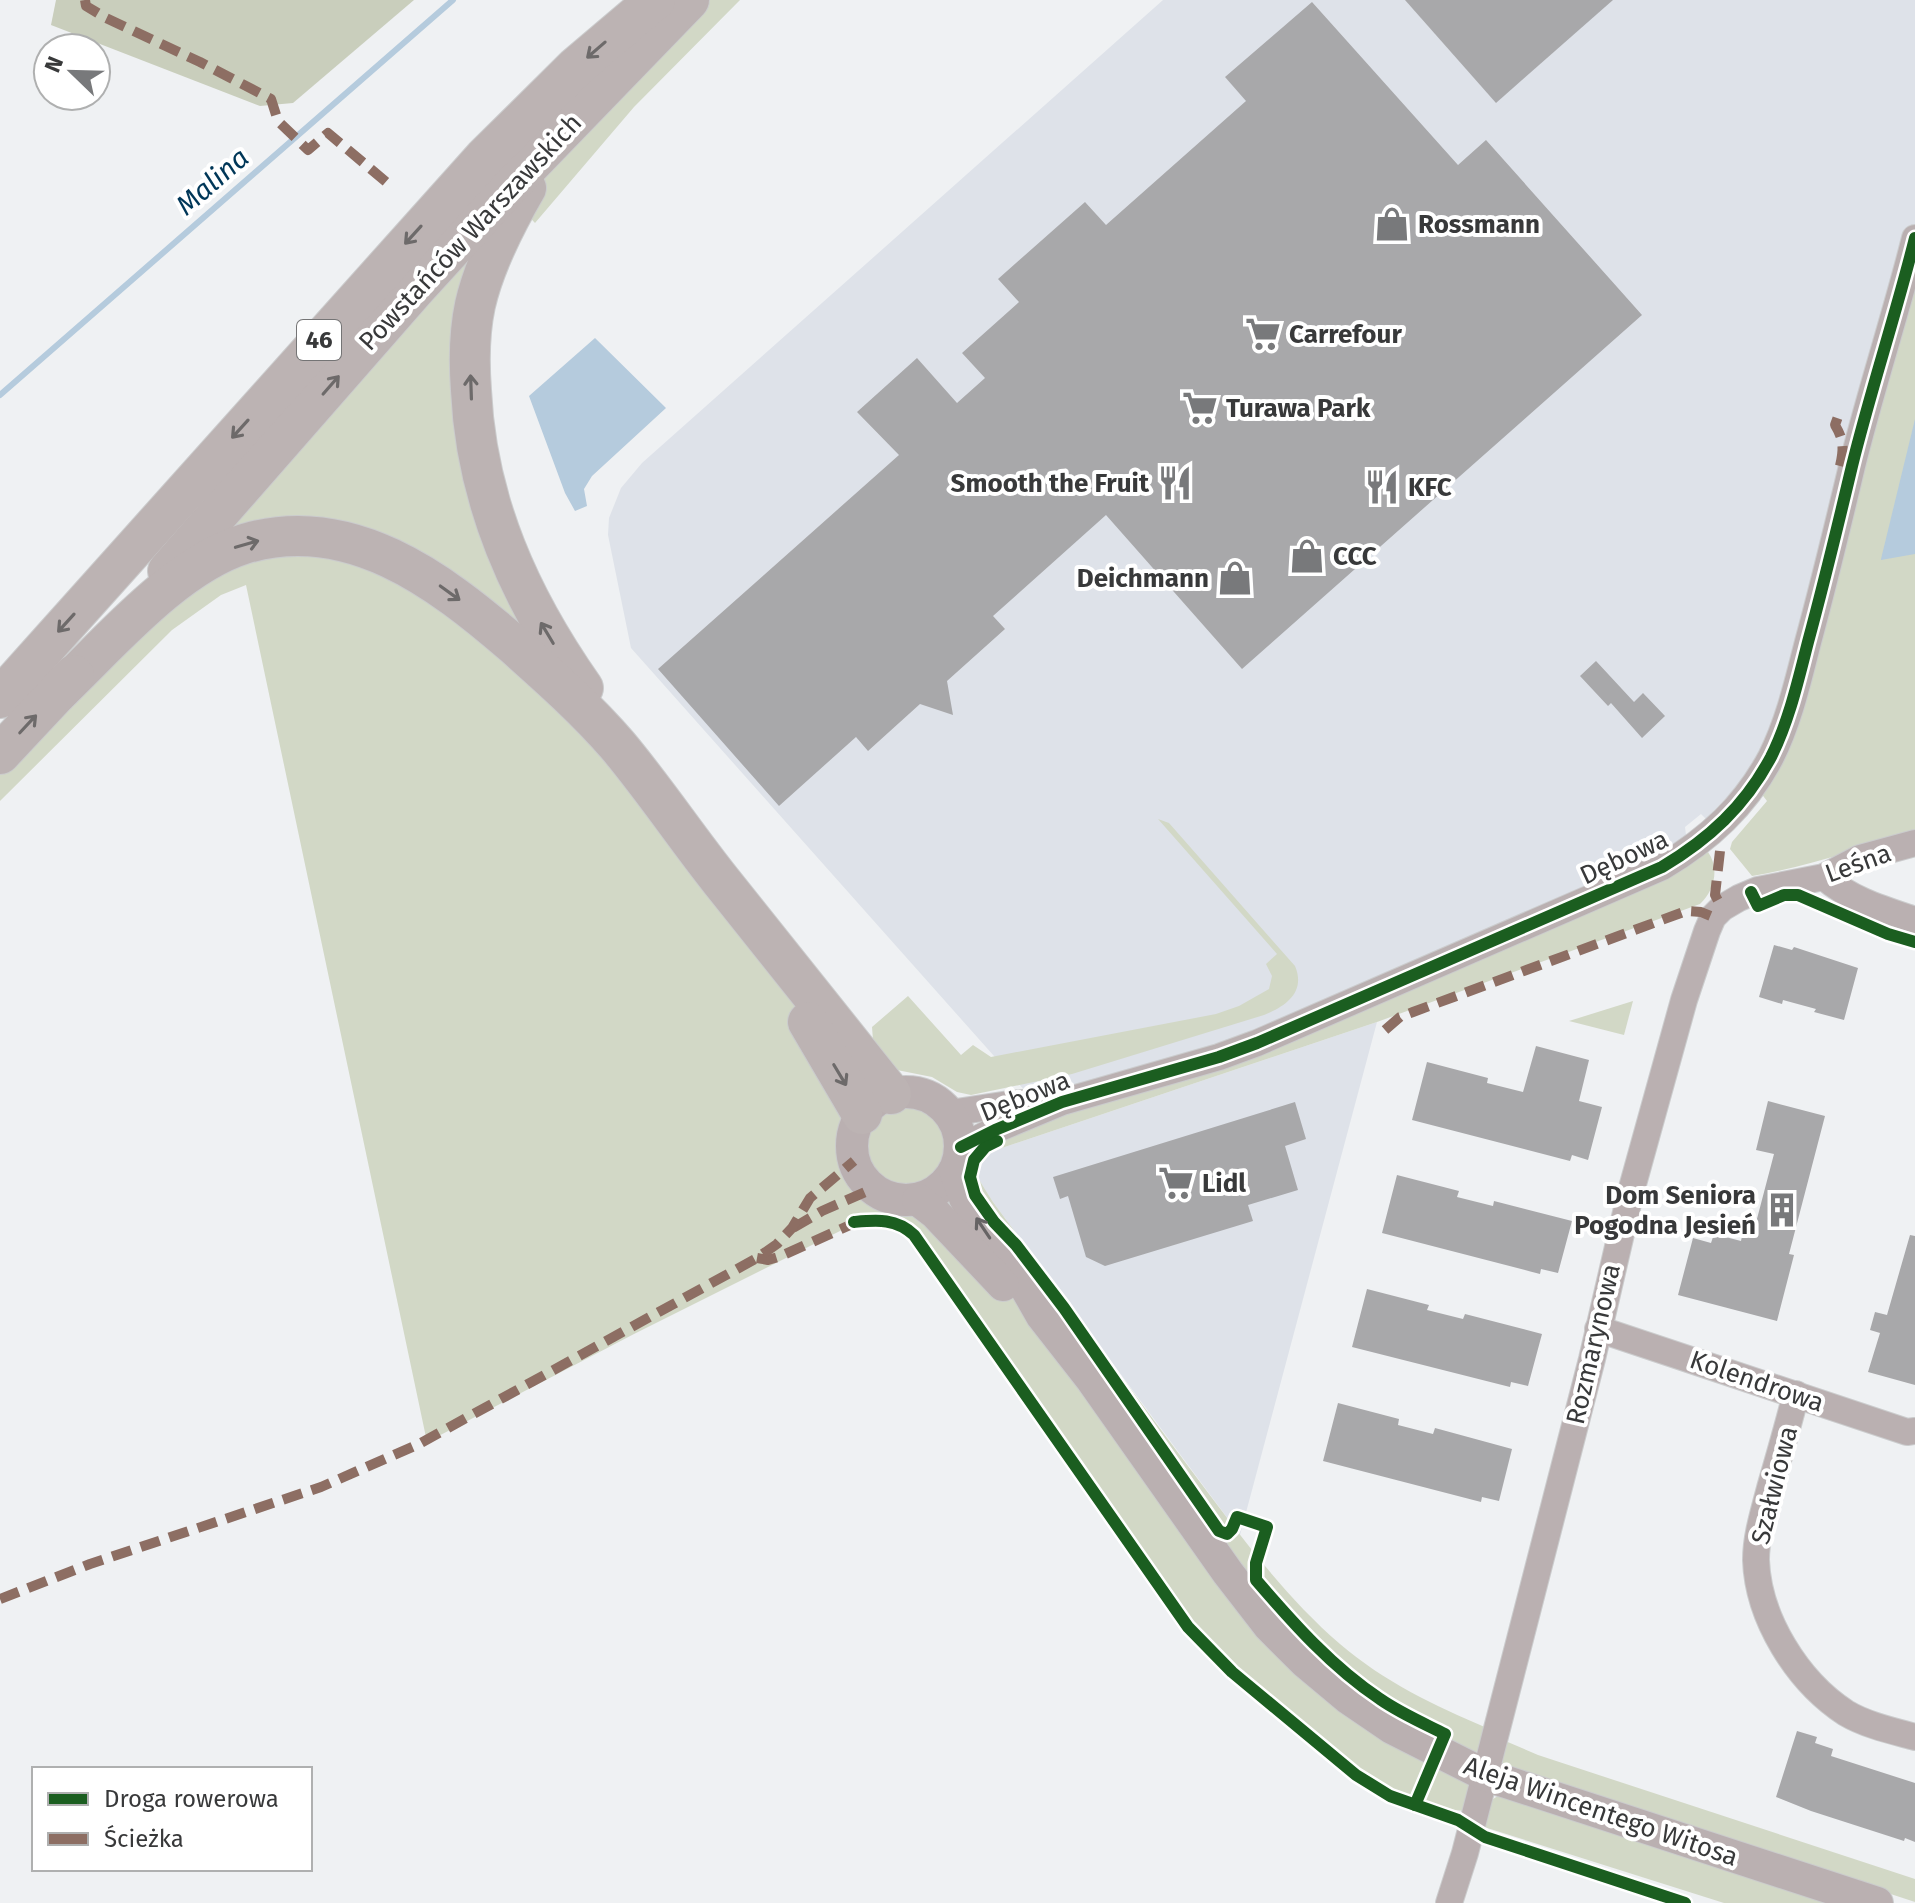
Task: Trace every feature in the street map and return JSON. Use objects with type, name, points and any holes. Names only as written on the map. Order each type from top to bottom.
[{"type":"main road","name":"Powstańców Warszawskich","points":[[0,698],[484,158],[576,67],[655,0]]},
{"type":"main road","name":"Powstańców Warszawskich","points":[[0,754],[176,562],[415,289],[554,138],[689,0]]},
{"type":"main road","points":[[554,138],[489,262],[475,305],[470,353],[472,414],[492,513],[517,577],[546,632],[618,746],[762,933],[877,1104]]},
{"type":"main road","points":[[56,694],[187,572],[246,544],[286,536],[315,536],[344,540],[383,554],[442,586],[553,680],[618,746]]},
{"type":"street","name":"Dębowa","points":[[958,1159],[995,1130],[1062,1102],[1219,1057],[1334,1011],[1662,867],[1703,841],[1737,809],[1771,757],[1790,707],[1864,420],[1894,322],[1915,238]]},
{"type":"street","name":"Leśna","points":[[1713,917],[1730,903],[1758,890],[1824,877],[1860,858],[1915,843]]},
{"type":"street","points":[[1824,877],[1839,890],[1859,900],[1915,920]]},
{"type":"street","name":"Rozmarynowa","points":[[1449,1903],[1485,1775],[1615,1252],[1699,949],[1713,917]]},
{"type":"street","points":[[908,1091],[924,1094],[950,1113],[958,1129],[958,1159],[940,1189],[918,1200],[902,1201],[872,1189],[861,1177],[854,1161],[854,1129],[877,1104],[908,1091]]},
{"type":"street","name":"Dębowa","points":[[950,1113],[1034,1101],[1062,1102]]},
{"type":"street","name":"Aleja Wincentego Witosa","points":[[958,1159],[972,1212],[1042,1316],[1092,1380],[1212,1552],[1269,1626],[1305,1662],[1368,1713],[1413,1740],[1485,1775],[1877,1903]]},
{"type":"street","name":"Aleja Wincentego Witosa","points":[[918,1200],[935,1213],[999,1281],[1042,1316]]},
{"type":"street","name":"Kolendrowa","points":[[1598,1329],[1907,1432],[1915,1431]]},
{"type":"street","name":"Szałwiowa","points":[[1796,1394],[1761,1524],[1756,1559],[1761,1599],[1794,1662],[1819,1690],[1847,1713],[1915,1737]]},
{"type":"shaded area","name":"Turawa Park","points":[[1163,0],[1915,0],[1915,238],[1894,322],[1754,784],[1739,784],[1706,819],[1701,814],[1685,827],[1688,851],[1334,1011],[1034,1101],[631,648],[608,535],[609,518],[621,488],[642,463]]},
{"type":"shaded area","points":[[1377,1022],[1240,1535],[993,1202],[978,1178],[980,1164],[987,1153]]},
{"type":"green space","points":[[56,0],[414,0],[293,103],[260,106],[112,49],[112,32],[69,32],[51,25]]},
{"type":"green space","points":[[689,0],[740,0],[634,107],[535,223],[517,204],[470,353],[546,632],[908,1091],[929,1098],[945,1109],[955,1125],[961,1146],[1219,1057],[1688,851],[1708,852],[1712,859],[1714,880],[1700,904],[1377,1022],[987,1153],[980,1164],[978,1178],[993,1202],[1208,1493],[1279,1583],[1319,1625],[1374,1670],[1429,1702],[1487,1728],[1480,1750],[1472,1754],[1466,1781],[1472,1788],[1465,1811],[1406,1802],[1388,1795],[1324,1749],[1213,1651],[1165,1595],[914,1235],[901,1225],[880,1221],[856,1223],[427,1442],[246,585],[221,595],[172,630],[0,801],[0,754]]},
{"type":"green space","points":[[1915,238],[1915,834],[1752,876],[1730,849],[1732,842],[1767,801],[1754,784],[1771,757]]},
{"type":"green space","points":[[1158,819],[1169,823],[1295,966],[1298,975],[1296,991],[1280,1007],[1264,1015],[1072,1074],[971,1095],[957,1092],[932,1077],[897,1070],[874,1053],[872,1027],[908,996],[961,1055],[973,1045],[991,1057],[1216,1014],[1239,1006],[1269,989],[1272,976],[1266,964],[1277,954]]},
{"type":"green space","points":[[1633,1001],[1624,1035],[1569,1021]]},
{"type":"green space","points":[[1503,1740],[1538,1755],[1915,1879],[1915,1902],[1506,1768],[1501,1762]]},
{"type":"green space","points":[[1499,1795],[1835,1903],[1724,1903],[1484,1827],[1489,1802]]},
{"type":"water","points":[[595,338],[666,408],[592,476],[584,489],[587,506],[575,511],[565,493],[529,396]]},
{"type":"water","points":[[1915,419],[1915,554],[1881,560],[1881,559]]},
{"type":"building","points":[[1405,0],[1613,0],[1496,103]]},
{"type":"building","name":"Turawa Park","points":[[1312,2],[1458,165],[1486,140],[1642,315],[1242,669],[1106,515],[993,616],[1005,629],[947,681],[953,715],[920,704],[868,751],[856,737],[779,806],[658,669],[899,455],[857,412],[917,358],[957,403],[985,378],[962,353],[1019,302],[998,279],[1085,202],[1106,225],[1246,101],[1225,77]]},
{"type":"building","points":[[1596,661],[1634,702],[1643,693],[1665,716],[1642,738],[1611,703],[1608,706],[1580,676]]},
{"type":"building","points":[[1774,945],[1792,950],[1794,947],[1858,968],[1844,1020],[1783,1000],[1782,1004],[1759,997]]},
{"type":"building","points":[[1536,1046],[1589,1060],[1579,1101],[1602,1107],[1588,1160],[1572,1155],[1570,1161],[1412,1120],[1427,1062],[1488,1078],[1487,1083],[1523,1092]]},
{"type":"building","name":"Dom Seniora Pogodna Jesień","points":[[1768,1101],[1825,1116],[1789,1254],[1794,1255],[1777,1321],[1678,1295],[1693,1238],[1711,1243],[1714,1234],[1741,1241],[1743,1231],[1753,1234],[1774,1154],[1756,1150]]},
{"type":"building","name":"Lidl","points":[[1295,1102],[1306,1139],[1285,1146],[1298,1190],[1248,1205],[1253,1221],[1105,1266],[1086,1257],[1068,1196],[1060,1199],[1053,1177]]},
{"type":"building","points":[[1397,1175],[1459,1191],[1457,1197],[1493,1206],[1494,1201],[1572,1221],[1558,1273],[1541,1269],[1540,1274],[1382,1233]]},
{"type":"building","points":[[1910,1235],[1915,1236],[1915,1385],[1868,1372],[1880,1333],[1870,1330],[1875,1312],[1887,1315]]},
{"type":"building","points":[[1367,1289],[1429,1305],[1427,1310],[1463,1319],[1465,1314],[1542,1334],[1528,1386],[1511,1382],[1510,1387],[1352,1347]]},
{"type":"building","points":[[1338,1403],[1399,1419],[1398,1425],[1433,1434],[1435,1428],[1512,1449],[1499,1501],[1482,1497],[1481,1502],[1323,1461]]},
{"type":"building","points":[[1797,1731],[1817,1737],[1815,1743],[1833,1749],[1831,1756],[1915,1783],[1915,1842],[1811,1811],[1776,1797]]},
{"type":"waterway","name":"Malina","points":[[0,395],[453,0]]},
{"type":"marked path","points":[[85,0],[86,6],[106,18],[271,99],[278,121],[308,150],[328,133],[391,186]]},
{"type":"marked path","points":[[1840,411],[1835,425],[1842,445],[1840,466]]},
{"type":"marked path","points":[[1720,851],[1715,895],[1722,908]]},
{"type":"marked path","points":[[1385,1030],[1400,1017],[1686,911],[1713,917]]},
{"type":"marked path","points":[[0,1599],[90,1564],[321,1487],[419,1444],[757,1258],[792,1228],[810,1198],[854,1161]]},
{"type":"marked path","points":[[793,1228],[822,1211],[872,1189]]},
{"type":"marked path","points":[[757,1258],[768,1260],[781,1256],[859,1221]]},
{"type":"cycle path","points":[[961,1147],[1062,1102],[1257,1043],[1662,867],[1695,845],[1724,820],[1761,775],[1788,715],[1859,437],[1915,238]]},
{"type":"cycle path","points":[[1751,892],[1758,906],[1784,895],[1798,895],[1888,934],[1915,942]]},
{"type":"cycle path","points":[[997,1141],[985,1147],[974,1160],[970,1177],[975,1195],[1064,1308],[1219,1531],[1227,1534],[1237,1517],[1267,1527],[1256,1563],[1256,1580],[1299,1629],[1362,1687],[1445,1734],[1415,1805]]},
{"type":"cycle path","points":[[854,1222],[893,1223],[914,1235],[1188,1627],[1232,1672],[1356,1775],[1390,1796],[1458,1820],[1485,1837],[1685,1903]]},
{"type":"place","name":"Rossmann","points":[[1392,224]]},
{"type":"place","name":"Carrefour","points":[[1263,334]]},
{"type":"place","name":"Turawa Park","points":[[1200,408]]},
{"type":"place","name":"Smooth the Fruit","points":[[1175,483]]},
{"type":"place","name":"KFC","points":[[1382,487]]},
{"type":"place","name":"CCC","points":[[1307,556]]},
{"type":"place","name":"Deichmann","points":[[1235,578]]},
{"type":"place","name":"Lidl","points":[[1176,1183]]},
{"type":"place","name":"Dom Seniora Pogodna Jesień","points":[[1782,1210]]}]
